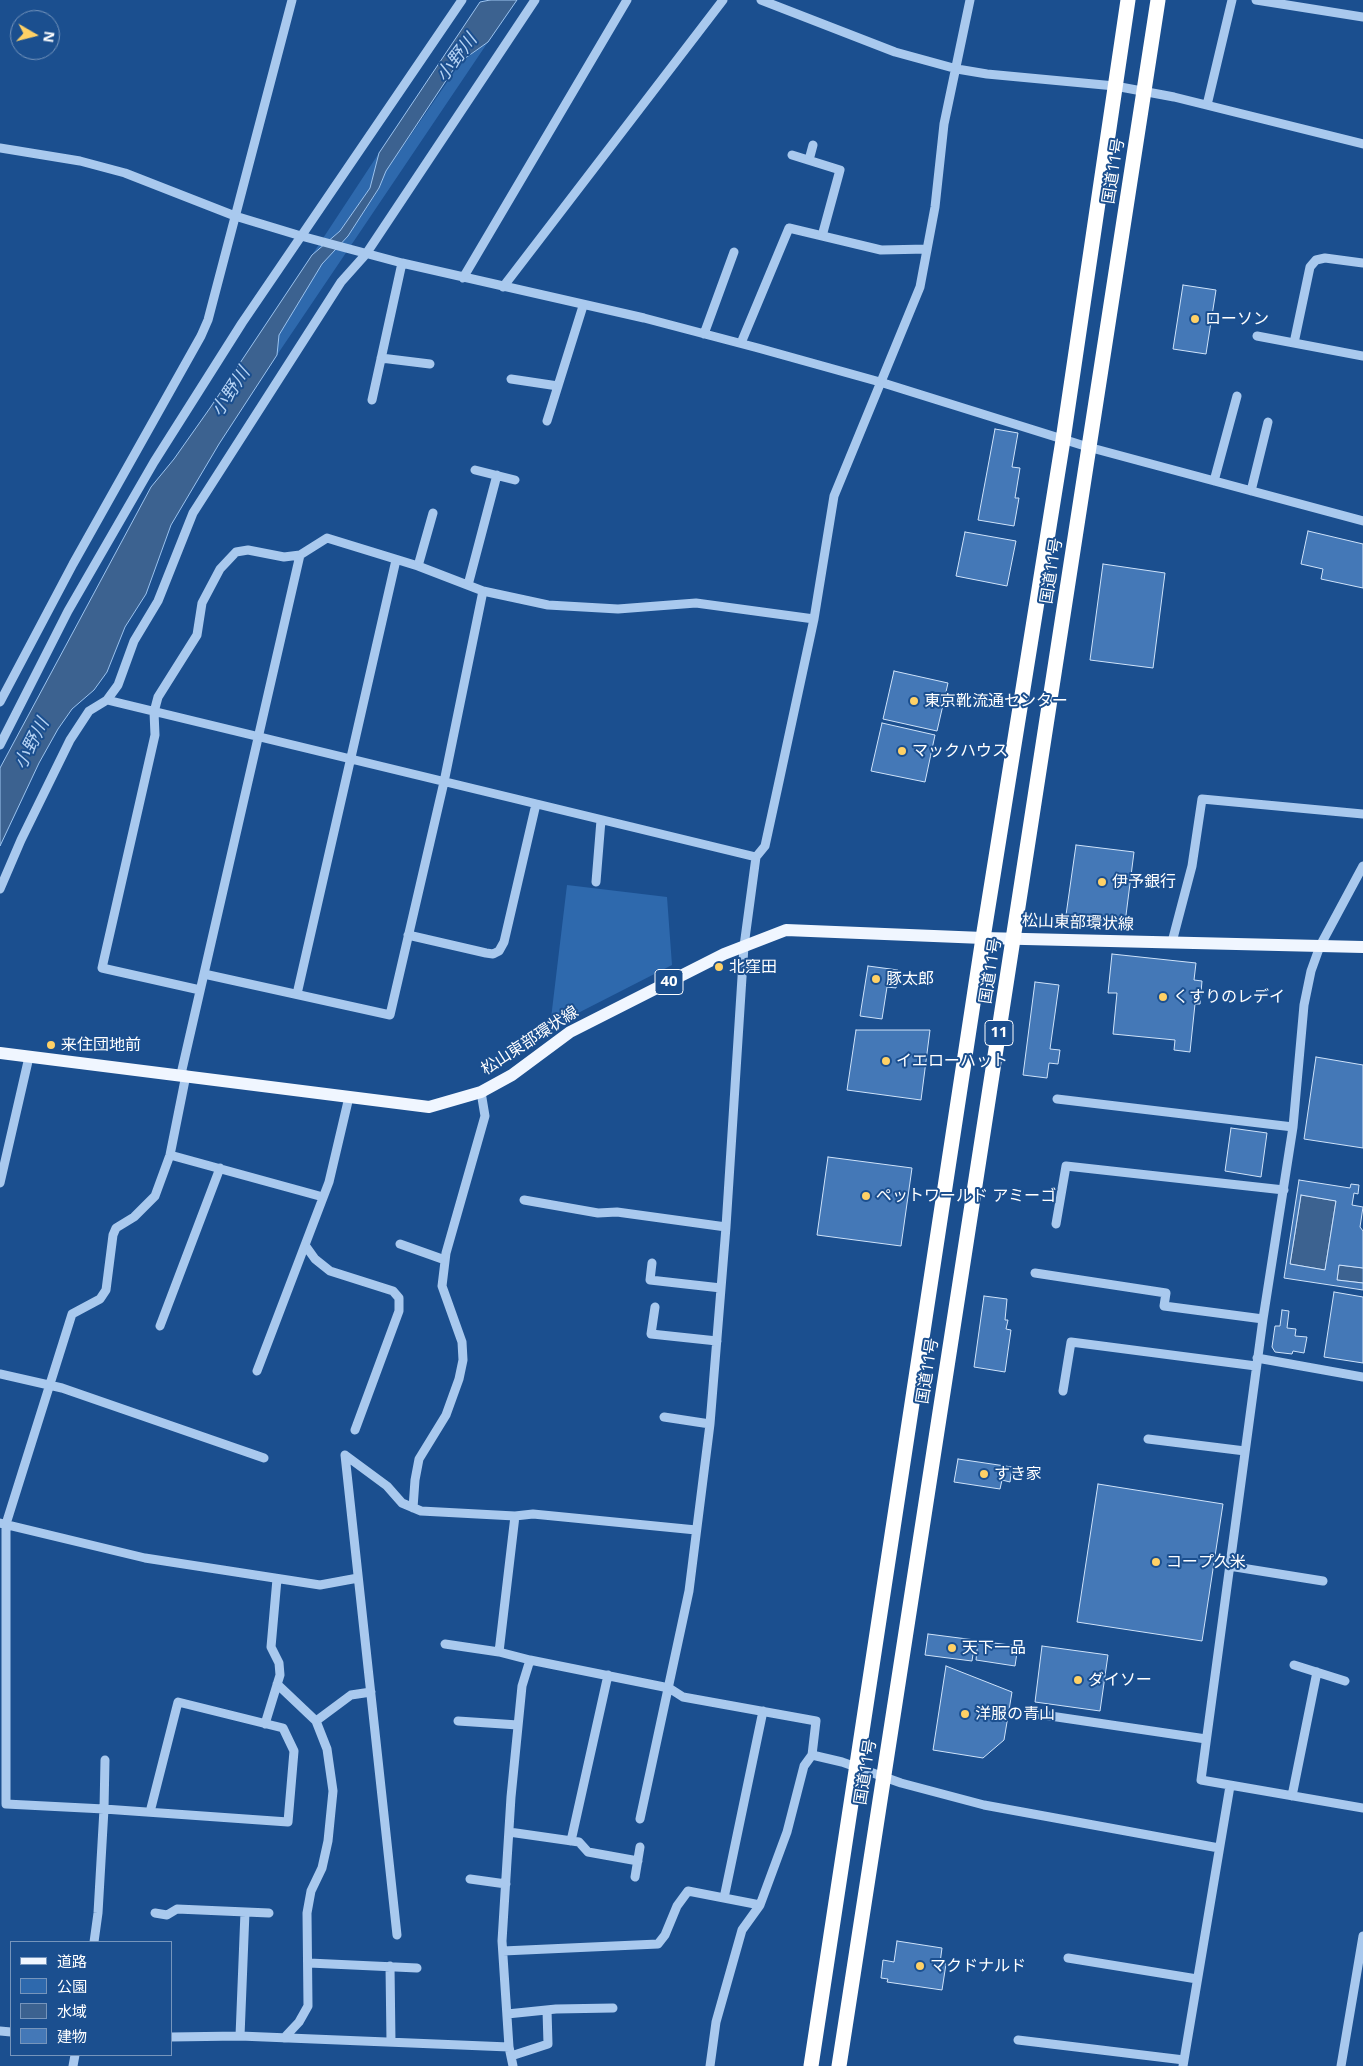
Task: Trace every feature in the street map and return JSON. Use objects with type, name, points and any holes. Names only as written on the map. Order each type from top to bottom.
[{"type":"highway","name":"国道11号","points":[[811,2066],[983,938],[1064,440],[1128,0]]},
{"type":"highway","name":"国道11号","points":[[839,2066],[1158,0]]},
{"type":"main road","name":"松山東部環状線","points":[[0,1053],[429,1107],[481,1092],[512,1075],[570,1032],[744,946],[786,930],[983,938],[1363,947]]},
{"type":"street","points":[[0,702],[73,564],[201,336],[208,320],[292,0]]},
{"type":"street","points":[[0,746],[68,611],[154,462],[242,323],[462,0]]},
{"type":"street","points":[[0,889],[70,740],[88,711],[107,700],[118,685],[134,642],[158,601],[194,513],[341,282],[363,253],[536,0]]},
{"type":"street","points":[[463,278],[627,0]]},
{"type":"street","points":[[503,287],[723,0]]},
{"type":"street","points":[[761,0],[895,52],[957,69],[987,74],[1115,86],[1207,105],[1362,144]]},
{"type":"street","points":[[640,1819],[689,1591],[710,1424],[718,1341],[744,946],[756,857],[764,846],[814,619],[834,496],[920,288],[935,207],[944,124],[970,0]]},
{"type":"street","points":[[1207,105],[1232,0]]},
{"type":"street","points":[[1256,0],[1363,17]]},
{"type":"street","points":[[808,160],[813,144]]},
{"type":"street","points":[[0,148],[80,161],[125,173],[235,216],[301,236],[463,278],[741,343],[880,382],[1088,447],[1363,521]]},
{"type":"street","points":[[792,155],[840,170],[822,236]]},
{"type":"street","points":[[741,343],[789,228],[881,250],[926,249]]},
{"type":"street","points":[[704,334],[734,252]]},
{"type":"street","points":[[1294,343],[1310,267],[1316,260],[1325,258],[1363,263]]},
{"type":"street","points":[[372,400],[402,263]]},
{"type":"street","points":[[547,421],[582,306]]},
{"type":"street","points":[[1257,336],[1363,356]]},
{"type":"street","points":[[381,358],[430,364]]},
{"type":"street","points":[[511,379],[558,386]]},
{"type":"street","points":[[1214,481],[1237,396]]},
{"type":"street","points":[[1251,491],[1268,422]]},
{"type":"street","points":[[475,470],[515,480]]},
{"type":"street","points":[[468,585],[497,475]]},
{"type":"street","points":[[418,566],[433,514]]},
{"type":"street","points":[[200,990],[102,968],[155,736],[154,712],[158,697],[197,636],[202,603],[228,558],[236,552],[248,550],[284,557],[300,555],[327,538],[418,566],[483,591],[564,607],[618,609],[696,603],[814,619]]},
{"type":"street","points":[[150,1812],[178,1702],[283,1728],[294,1751],[288,1822],[3,1804],[3,1524],[72,1314],[100,1299],[106,1290],[113,1235],[116,1228],[134,1217],[155,1196],[170,1155],[183,1075],[200,990],[300,555]]},
{"type":"street","points":[[297,994],[396,560]]},
{"type":"street","points":[[204,974],[390,1015],[444,782],[483,591]]},
{"type":"street","points":[[107,700],[756,857]]},
{"type":"street","points":[[1172,942],[1192,866],[1202,799],[1363,814]]},
{"type":"street","points":[[408,935],[486,953],[493,954],[499,951],[504,942],[536,804]]},
{"type":"street","points":[[596,882],[601,820]]},
{"type":"street","points":[[1363,866],[1320,946],[1311,971],[1304,1005],[1293,1127],[1263,1319],[1201,1780],[1363,1808]]},
{"type":"street","points":[[0,1183],[29,1057]]},
{"type":"street","points":[[413,1508],[415,1480],[420,1459],[446,1415],[463,1360],[462,1342],[442,1286],[445,1260],[485,1116],[481,1092]]},
{"type":"street","points":[[257,1371],[329,1182],[349,1096]]},
{"type":"street","points":[[1057,1099],[1293,1127]]},
{"type":"street","points":[[170,1155],[323,1198]]},
{"type":"street","points":[[1056,1224],[1066,1166],[1284,1190]]},
{"type":"street","points":[[160,1326],[220,1168]]},
{"type":"street","points":[[524,1200],[598,1213],[617,1212],[726,1226]]},
{"type":"street","points":[[400,1244],[445,1260]]},
{"type":"street","points":[[305,1245],[315,1259],[330,1271],[393,1291],[399,1298],[399,1311],[355,1430]]},
{"type":"street","points":[[652,1263],[650,1280],[721,1288]]},
{"type":"street","points":[[1034,1273],[1166,1293],[1164,1306],[1263,1319]]},
{"type":"street","points":[[655,1308],[651,1334],[718,1341]]},
{"type":"street","points":[[1063,1390],[1071,1342],[1257,1362],[1363,1377]]},
{"type":"street","points":[[0,1374],[49,1385],[264,1458]]},
{"type":"street","points":[[664,1417],[710,1424]]},
{"type":"street","points":[[1148,1439],[1245,1450]]},
{"type":"street","points":[[397,1935],[345,1455],[387,1486],[402,1503],[413,1508],[443,1513],[515,1516],[533,1514],[696,1530]]},
{"type":"street","points":[[499,1652],[515,1516]]},
{"type":"street","points":[[3,1524],[145,1558],[277,1579],[320,1585],[358,1578]]},
{"type":"street","points":[[1229,1566],[1323,1581]]},
{"type":"street","points":[[265,1724],[280,1675],[279,1663],[271,1647],[277,1579]]},
{"type":"street","points":[[445,1644],[499,1652],[669,1688],[683,1697],[816,1721],[812,1755],[804,1766],[786,1832],[760,1905],[742,1930],[716,2022],[710,2066]]},
{"type":"street","points":[[513,2066],[510,2051],[503,1951],[509,1832],[518,1725],[522,1686],[530,1660]]},
{"type":"street","points":[[1294,1665],[1345,1680]]},
{"type":"street","points":[[1292,1796],[1317,1672]]},
{"type":"street","points":[[571,1841],[608,1676]]},
{"type":"street","points":[[277,1684],[316,1721],[327,1748],[333,1791],[328,1841],[322,1868],[311,1891],[307,1913],[308,2006],[299,2022],[284,2038]]},
{"type":"street","points":[[316,1721],[351,1695],[371,1692]]},
{"type":"street","points":[[724,1898],[763,1711]]},
{"type":"street","points":[[1030,1713],[1206,1738]]},
{"type":"street","points":[[458,1721],[518,1725]]},
{"type":"street","points":[[812,1755],[984,1805],[1219,1848]]},
{"type":"street","points":[[94,1941],[98,1913],[106,1760]]},
{"type":"street","points":[[1018,2040],[1183,2063],[1230,1786]]},
{"type":"street","points":[[509,1832],[578,1842],[588,1852],[638,1860]]},
{"type":"street","points":[[635,1877],[640,1847]]},
{"type":"street","points":[[470,1879],[506,1884]]},
{"type":"street","points":[[503,1951],[658,1944],[665,1935],[677,1906],[688,1891],[760,1905]]},
{"type":"street","points":[[155,1913],[167,1915],[177,1909],[269,1912]]},
{"type":"street","points":[[240,2036],[245,1912]]},
{"type":"street","points":[[1341,2066],[1363,1936]]},
{"type":"street","points":[[1068,1958],[1198,1979]]},
{"type":"street","points":[[309,1963],[418,1968]]},
{"type":"street","points":[[390,1966],[391,2042]]},
{"type":"street","points":[[507,2014],[547,2010],[613,2008]]},
{"type":"street","points":[[172,2037],[240,2036],[391,2042],[510,2051],[548,2044],[547,2010]]},
{"type":"green space","points":[[488,42],[277,355],[279,335],[322,264],[348,236],[379,189],[386,171],[461,62]]},
{"type":"green space","points":[[379,153],[370,188],[340,231],[312,255]]},
{"type":"green space","points":[[567,885],[667,897],[672,965],[580,1012],[549,1035]]},
{"type":"water","name":"小野川","points":[[517,0],[488,42],[457,64],[386,171],[379,188],[348,236],[322,264],[279,335],[277,355],[219,444],[171,525],[146,594],[125,627],[107,672],[94,690],[72,709],[58,729],[39,763],[0,846],[0,768],[151,487],[174,459],[210,408],[312,255],[340,231],[370,188],[379,153],[480,2]]},
{"type":"water","points":[[1301,1195],[1336,1201],[1325,1270],[1290,1264]]},
{"type":"water","points":[[1339,1265],[1363,1268],[1363,1283],[1337,1280]]},
{"type":"building","points":[[1183,285],[1216,290],[1206,354],[1173,349]]},
{"type":"building","points":[[995,429],[1018,433],[1012,467],[1020,468],[1015,498],[1019,498],[1014,526],[978,520]]},
{"type":"building","points":[[1308,531],[1363,544],[1363,588],[1321,579],[1323,569],[1301,564]]},
{"type":"building","points":[[965,532],[1016,541],[1007,586],[956,576]]},
{"type":"building","points":[[1103,564],[1165,573],[1153,668],[1090,660]]},
{"type":"building","points":[[894,671],[948,683],[937,731],[883,719]]},
{"type":"building","points":[[882,723],[935,735],[925,782],[871,771]]},
{"type":"building","points":[[1076,845],[1134,852],[1125,923],[1066,915]]},
{"type":"building","points":[[1112,954],[1196,963],[1194,980],[1202,981],[1200,1004],[1195,1004],[1190,1052],[1174,1050],[1175,1040],[1113,1034],[1117,993],[1108,993]]},
{"type":"building","points":[[868,966],[898,970],[896,988],[887,987],[882,1019],[860,1016]]},
{"type":"building","points":[[1035,982],[1059,985],[1050,1049],[1060,1050],[1058,1064],[1049,1063],[1047,1078],[1023,1075]]},
{"type":"building","points":[[856,1030],[930,1030],[921,1100],[847,1090]]},
{"type":"building","points":[[1316,1057],[1363,1065],[1363,1148],[1304,1139]]},
{"type":"building","points":[[1231,1128],[1267,1133],[1261,1177],[1225,1171]]},
{"type":"building","points":[[828,1157],[912,1168],[901,1246],[817,1235]]},
{"type":"building","points":[[1299,1180],[1350,1188],[1351,1184],[1359,1185],[1358,1194],[1354,1193],[1352,1205],[1363,1207],[1360,1227],[1363,1231],[1363,1268],[1339,1265],[1337,1280],[1363,1283],[1363,1290],[1284,1278]],"holes":[[[1301,1195],[1336,1201],[1325,1270],[1290,1264]]]},
{"type":"building","points":[[1334,1292],[1363,1297],[1363,1363],[1324,1357]]},
{"type":"building","points":[[984,1296],[1007,1299],[1005,1320],[1008,1320],[1006,1329],[1011,1330],[1005,1372],[974,1367]]},
{"type":"building","points":[[1282,1310],[1289,1311],[1287,1328],[1296,1329],[1295,1336],[1307,1337],[1304,1353],[1293,1351],[1292,1354],[1275,1352],[1272,1347],[1275,1326],[1280,1326]]},
{"type":"building","points":[[958,1459],[1012,1467],[1010,1482],[1002,1480],[1000,1489],[954,1482]]},
{"type":"building","points":[[1098,1484],[1223,1504],[1202,1641],[1077,1622]]},
{"type":"building","points":[[928,1634],[975,1640],[972,1661],[925,1655]]},
{"type":"building","points":[[978,1641],[1018,1646],[1015,1666],[976,1660]]},
{"type":"building","points":[[1042,1646],[1108,1655],[1100,1711],[1035,1702]]},
{"type":"building","points":[[946,1666],[1012,1692],[1004,1740],[983,1758],[933,1750]]},
{"type":"building","points":[[897,1941],[942,1948],[940,1963],[946,1964],[942,1990],[887,1982],[888,1979],[881,1978],[883,1960],[894,1962]]},
{"type":"place","name":"ローソン","points":[[1195,319]]},
{"type":"place","name":"東京靴流通センター","points":[[914,701]]},
{"type":"place","name":"マックハウス","points":[[902,751]]},
{"type":"place","name":"伊予銀行","points":[[1102,882]]},
{"type":"place","name":"北窪田","points":[[719,967]]},
{"type":"place","name":"豚太郎","points":[[876,979]]},
{"type":"place","name":"くすりのレデイ","points":[[1163,997]]},
{"type":"place","name":"来住団地前","points":[[51,1045]]},
{"type":"place","name":"イエローハット","points":[[886,1061]]},
{"type":"place","name":"ペットワールド アミーゴ","points":[[866,1196]]},
{"type":"place","name":"すき家","points":[[984,1474]]},
{"type":"place","name":"コープ久米","points":[[1156,1562]]},
{"type":"place","name":"天下一品","points":[[952,1648]]},
{"type":"place","name":"ダイソー","points":[[1078,1680]]},
{"type":"place","name":"洋服の青山","points":[[965,1714]]},
{"type":"place","name":"マクドナルド","points":[[920,1966]]}]
